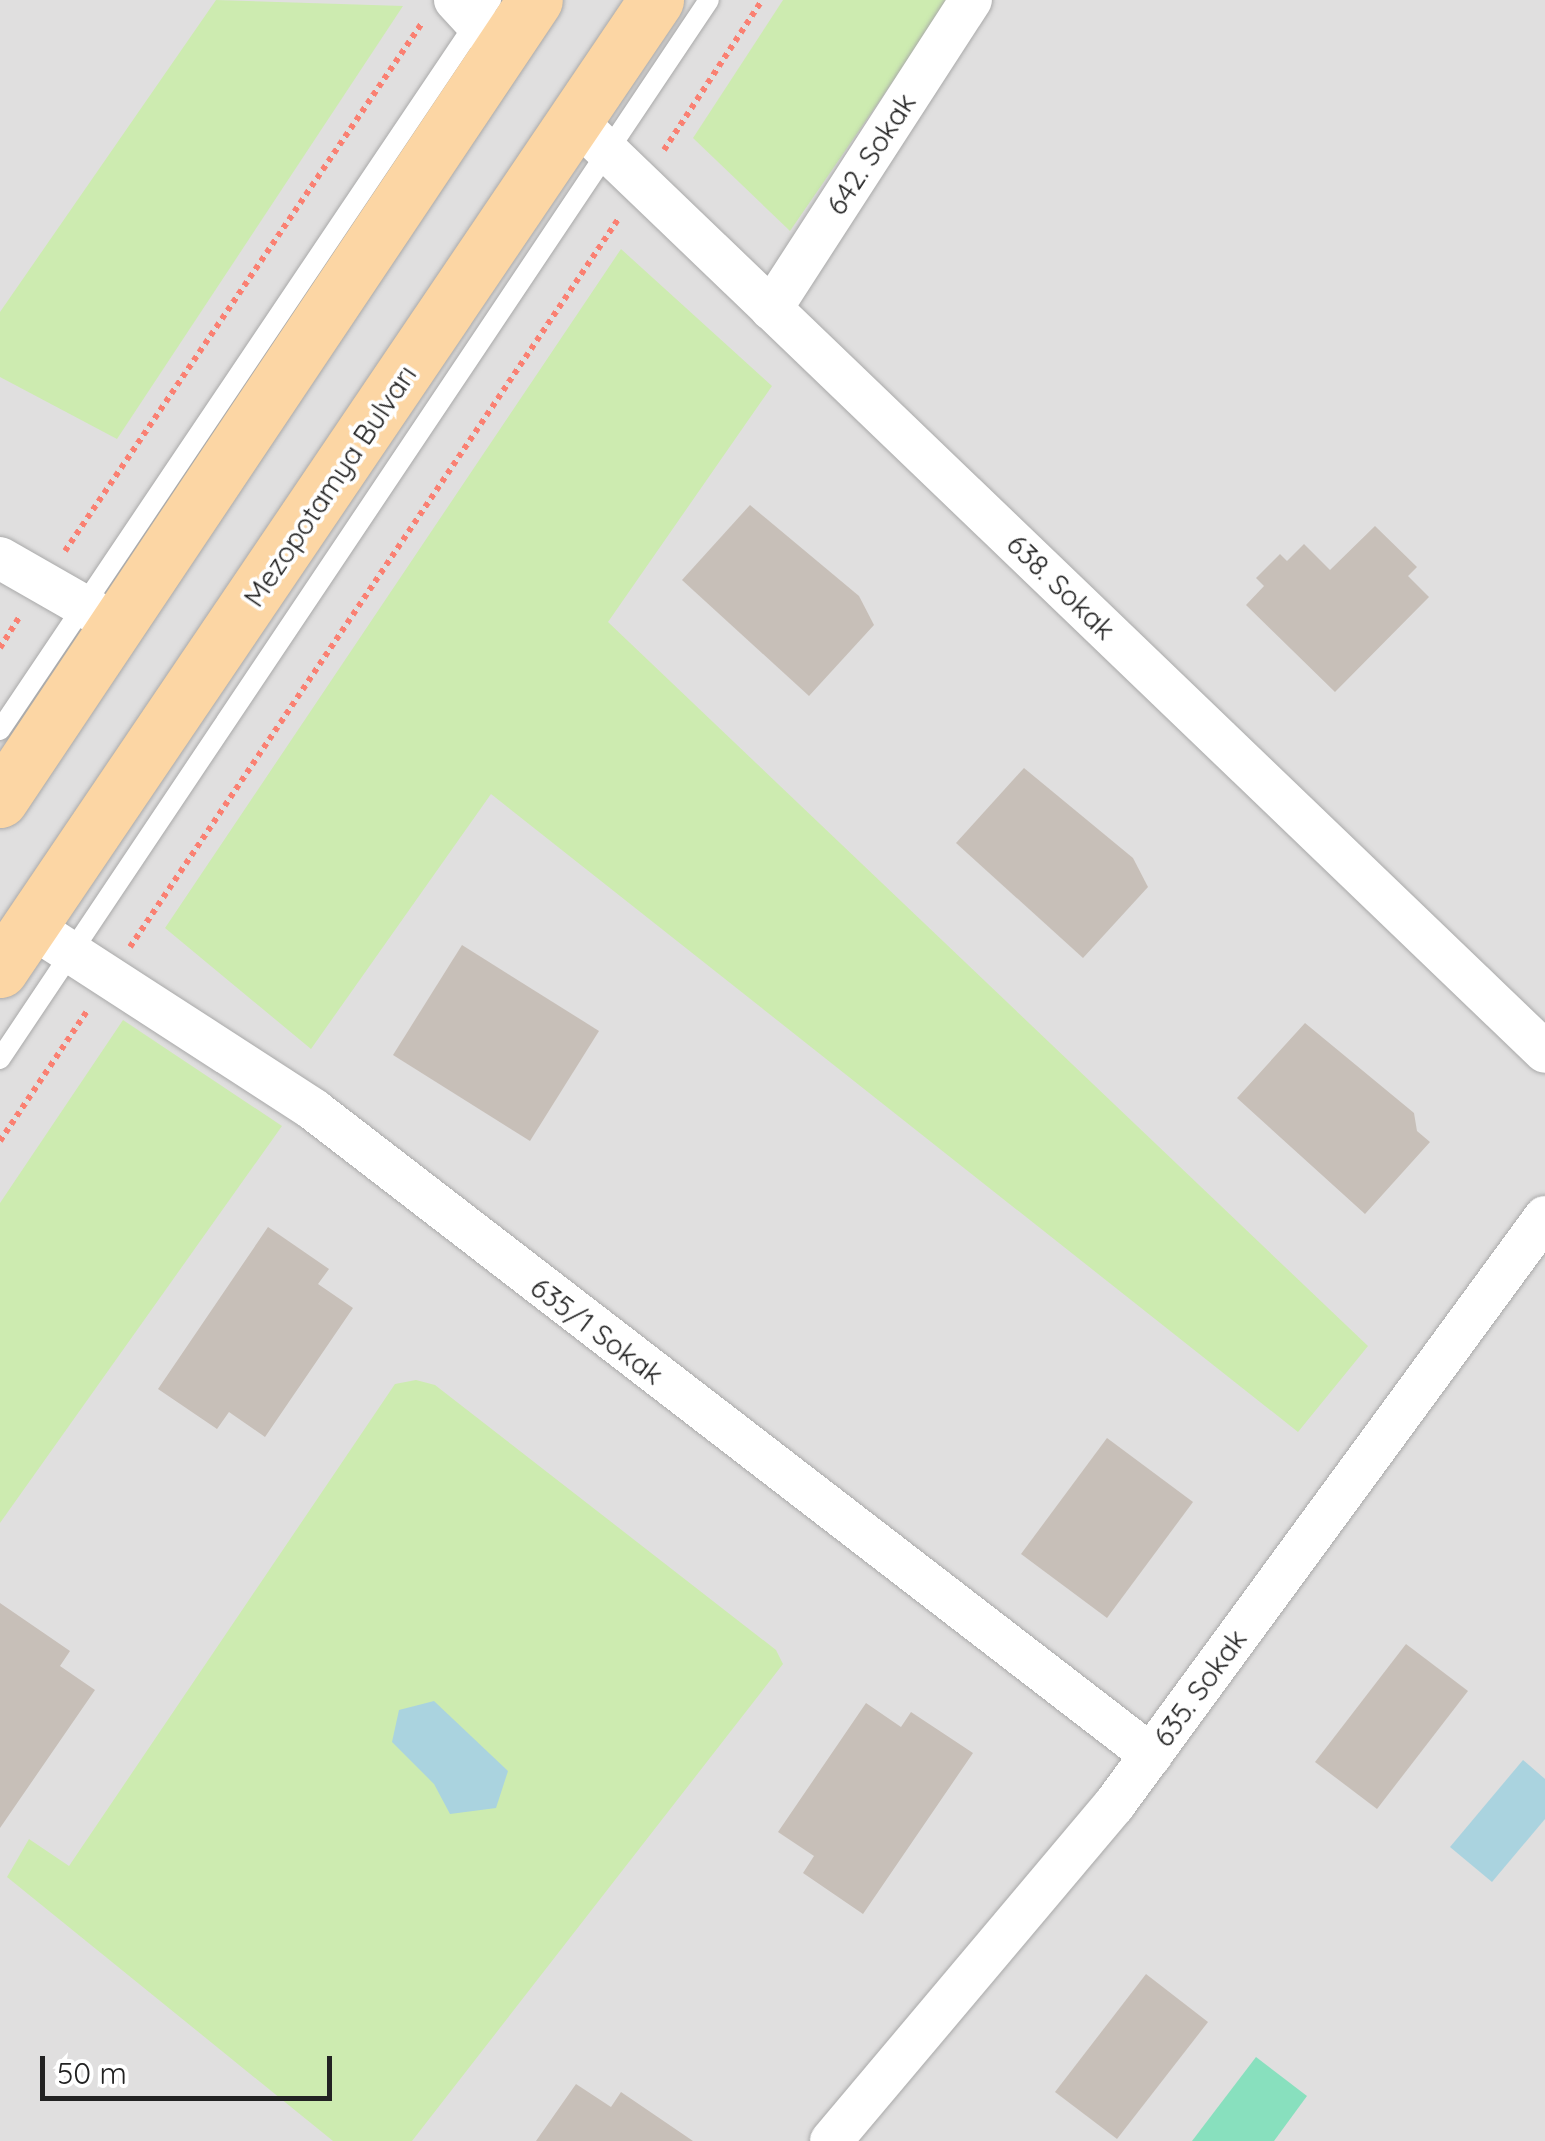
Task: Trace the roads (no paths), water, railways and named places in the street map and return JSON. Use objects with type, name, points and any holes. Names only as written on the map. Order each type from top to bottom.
[{"type":"main road","points":[[0,800],[100,614],[470,18],[535,0]]},
{"type":"main road","name":"Mezopotamya Bulvarı","points":[[0,970],[51,939],[591,136],[656,0]]},
{"type":"street","name":"642. Sokak","points":[[771,309],[971,0]]},
{"type":"street","name":"638. Sokak","points":[[591,136],[1545,1052]]},
{"type":"street","points":[[0,558],[100,614]]},
{"type":"street","name":"635/1 Sokak","points":[[51,939],[314,1110],[1151,1755]]},
{"type":"street","name":"635. Sokak","points":[[831,2141],[1151,1755],[1545,1216]]},
{"type":"lane","points":[[591,136],[709,0]]},
{"type":"lane","points":[[0,730],[100,614]]},
{"type":"lane","points":[[0,1059],[51,939]]},
{"type":"water","points":[[434,1701],[508,1771],[496,1808],[450,1814],[434,1784],[392,1742],[399,1710]]},
{"type":"water","points":[[1523,1760],[1545,1779],[1545,1819],[1492,1882],[1450,1847]]}]
